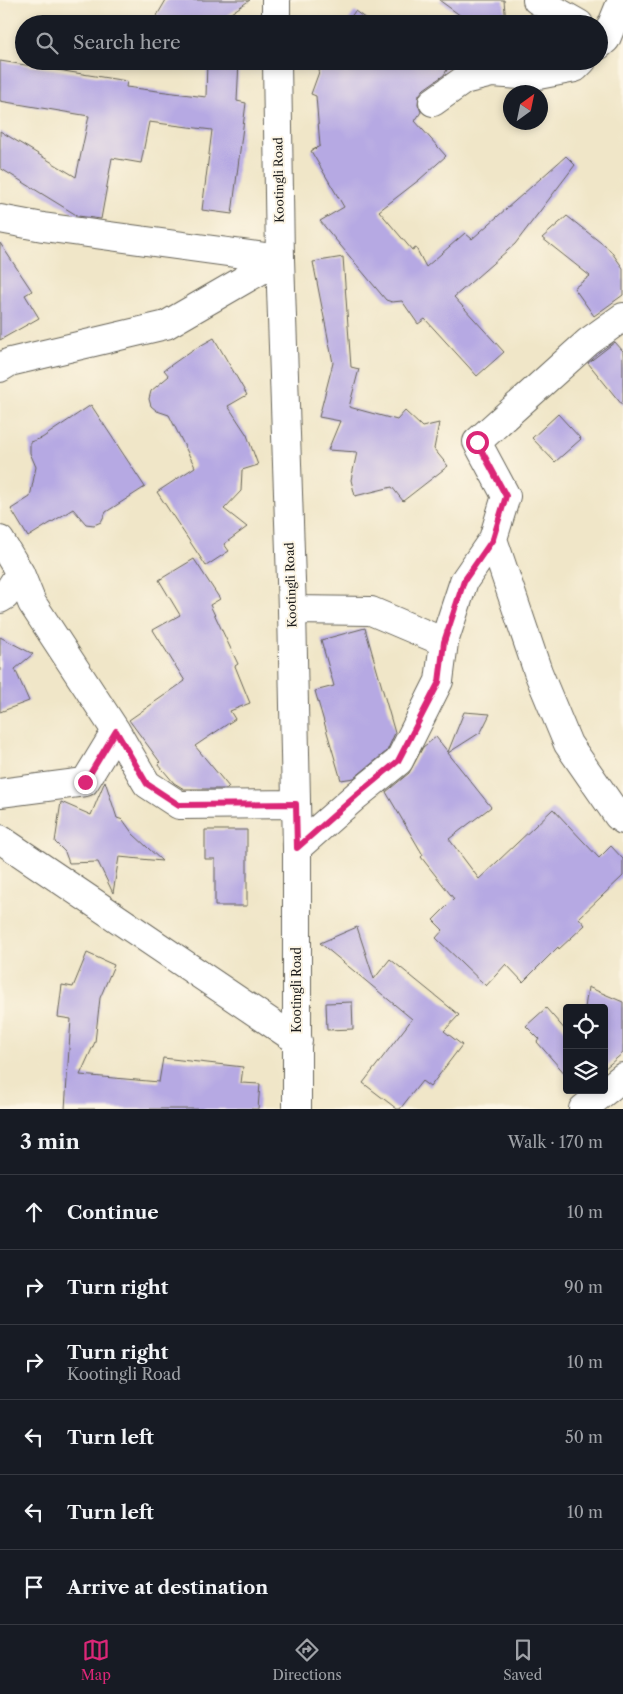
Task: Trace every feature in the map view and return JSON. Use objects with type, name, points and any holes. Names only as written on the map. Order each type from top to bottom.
[{"type":"street","points":[[276,0],[276,15]]},
{"type":"street","points":[[536,0],[563,15]]},
{"type":"street","points":[[608,40],[622,0]]},
{"type":"street","name":"Kootingli Road","points":[[277,70],[280,259],[292,610],[297,848],[297,1109]]},
{"type":"street","points":[[433,102],[464,80],[492,73],[533,76],[564,70]]},
{"type":"street","points":[[0,219],[43,227],[280,259]]},
{"type":"street","points":[[0,368],[10,362],[166,325],[280,259]]},
{"type":"street","points":[[297,848],[398,761],[439,682],[444,642],[464,581],[493,539],[506,496],[477,442],[588,342],[623,318]]},
{"type":"street","points":[[493,539],[538,672],[568,744],[618,816],[623,820]]},
{"type":"street","points":[[0,540],[20,573],[32,603],[116,731],[147,784],[179,805],[296,804]]},
{"type":"street","points":[[0,599],[5,596],[20,573]]},
{"type":"street","points":[[292,610],[371,611],[444,642]]},
{"type":"street","points":[[0,794],[85,782],[116,731]]},
{"type":"street","points":[[0,839],[298,1041]]},
{"type":"street","points":[[583,1109],[623,1077]]},
{"type":"building","points":[[166,0],[250,0],[228,15],[157,15]]},
{"type":"building","points":[[439,0],[504,0],[505,15],[460,15]]},
{"type":"building","points":[[355,11],[361,15],[352,15]]},
{"type":"building","points":[[0,61],[15,63],[15,70],[57,70],[127,81],[126,87],[206,97],[207,70],[239,70],[237,101],[246,103],[232,214],[202,210],[212,130],[149,122],[141,163],[112,158],[101,219],[78,216],[0,168],[0,131],[76,177],[89,116],[0,101]]},
{"type":"building","points":[[320,70],[447,70],[444,75],[424,89],[419,95],[418,104],[421,112],[415,121],[446,156],[379,211],[412,250],[416,248],[426,267],[465,233],[472,239],[566,156],[575,165],[515,244],[454,297],[504,352],[477,376],[425,319],[418,324],[402,301],[392,302],[386,300],[320,221],[344,207],[311,151],[320,146],[316,96],[311,94]]},
{"type":"building","points":[[567,216],[610,250],[623,268],[623,295],[594,316],[574,288],[590,276],[542,238]]},
{"type":"building","points":[[0,243],[32,291],[25,295],[39,318],[0,340]]},
{"type":"building","points":[[343,257],[351,367],[359,369],[349,407],[397,420],[405,411],[422,427],[439,423],[434,449],[448,466],[403,501],[392,487],[355,496],[351,480],[357,452],[328,450],[340,421],[319,417],[333,363],[313,262]]},
{"type":"building","points":[[214,338],[247,395],[228,406],[247,435],[258,465],[242,470],[241,491],[224,509],[247,527],[224,544],[229,551],[206,566],[157,492],[195,467],[169,415],[157,411],[151,406],[149,399],[151,391],[169,376],[164,370]]},
{"type":"building","points":[[615,342],[623,351],[623,406],[588,363]]},
{"type":"building","points":[[91,405],[145,487],[106,512],[101,522],[94,525],[86,524],[73,509],[28,537],[11,509],[30,497],[36,467],[30,453],[30,442],[42,438]]},
{"type":"building","points":[[558,414],[581,439],[555,462],[532,438]]},
{"type":"building","points":[[194,559],[220,599],[210,605],[238,664],[235,666],[250,703],[230,711],[235,719],[195,746],[229,787],[227,789],[184,789],[174,783],[158,764],[160,762],[129,720],[185,681],[153,630],[180,615],[159,580]]},
{"type":"building","points":[[365,628],[395,733],[387,751],[354,778],[341,780],[315,691],[334,686],[321,640]]},
{"type":"building","points":[[0,637],[33,654],[15,669],[29,701],[0,712]]},
{"type":"building","points":[[464,712],[490,714],[481,732],[448,753],[491,807],[449,839],[479,879],[553,809],[599,858],[611,846],[623,859],[623,876],[579,918],[585,925],[559,949],[558,947],[523,982],[506,964],[486,986],[436,938],[443,930],[433,920],[454,899],[421,857],[423,855],[386,792],[409,773],[423,747],[436,737],[448,752]]},
{"type":"building","points":[[105,781],[117,818],[123,820],[133,834],[162,861],[119,857],[113,893],[98,862],[69,863],[65,852],[55,842],[61,802],[91,815]]},
{"type":"building","points":[[205,830],[247,830],[247,906],[215,906],[215,859],[205,859]]},
{"type":"building","points":[[357,927],[374,979],[390,959],[459,1015],[444,1031],[462,1045],[430,1087],[422,1081],[400,1109],[397,1109],[363,1083],[412,1019],[320,943]]},
{"type":"building","points":[[87,953],[114,965],[100,998],[95,1042],[80,1075],[159,1082],[163,1058],[243,1067],[241,1083],[260,1084],[258,1109],[65,1109],[71,1019],[58,1017],[62,985],[73,987]]},
{"type":"building","points":[[588,987],[623,1002],[623,1053],[608,1066],[608,1004],[586,1004]]},
{"type":"building","points":[[352,1002],[353,1029],[327,1030],[326,1003]]},
{"type":"building","points":[[546,1008],[563,1027],[563,1071],[537,1042],[539,1039],[526,1026]]},
{"type":"route","points":[[85,782],[116,731],[147,784],[179,805],[296,804],[297,848],[398,761],[439,682],[444,642],[464,581],[493,539],[506,496],[477,442]]}]
